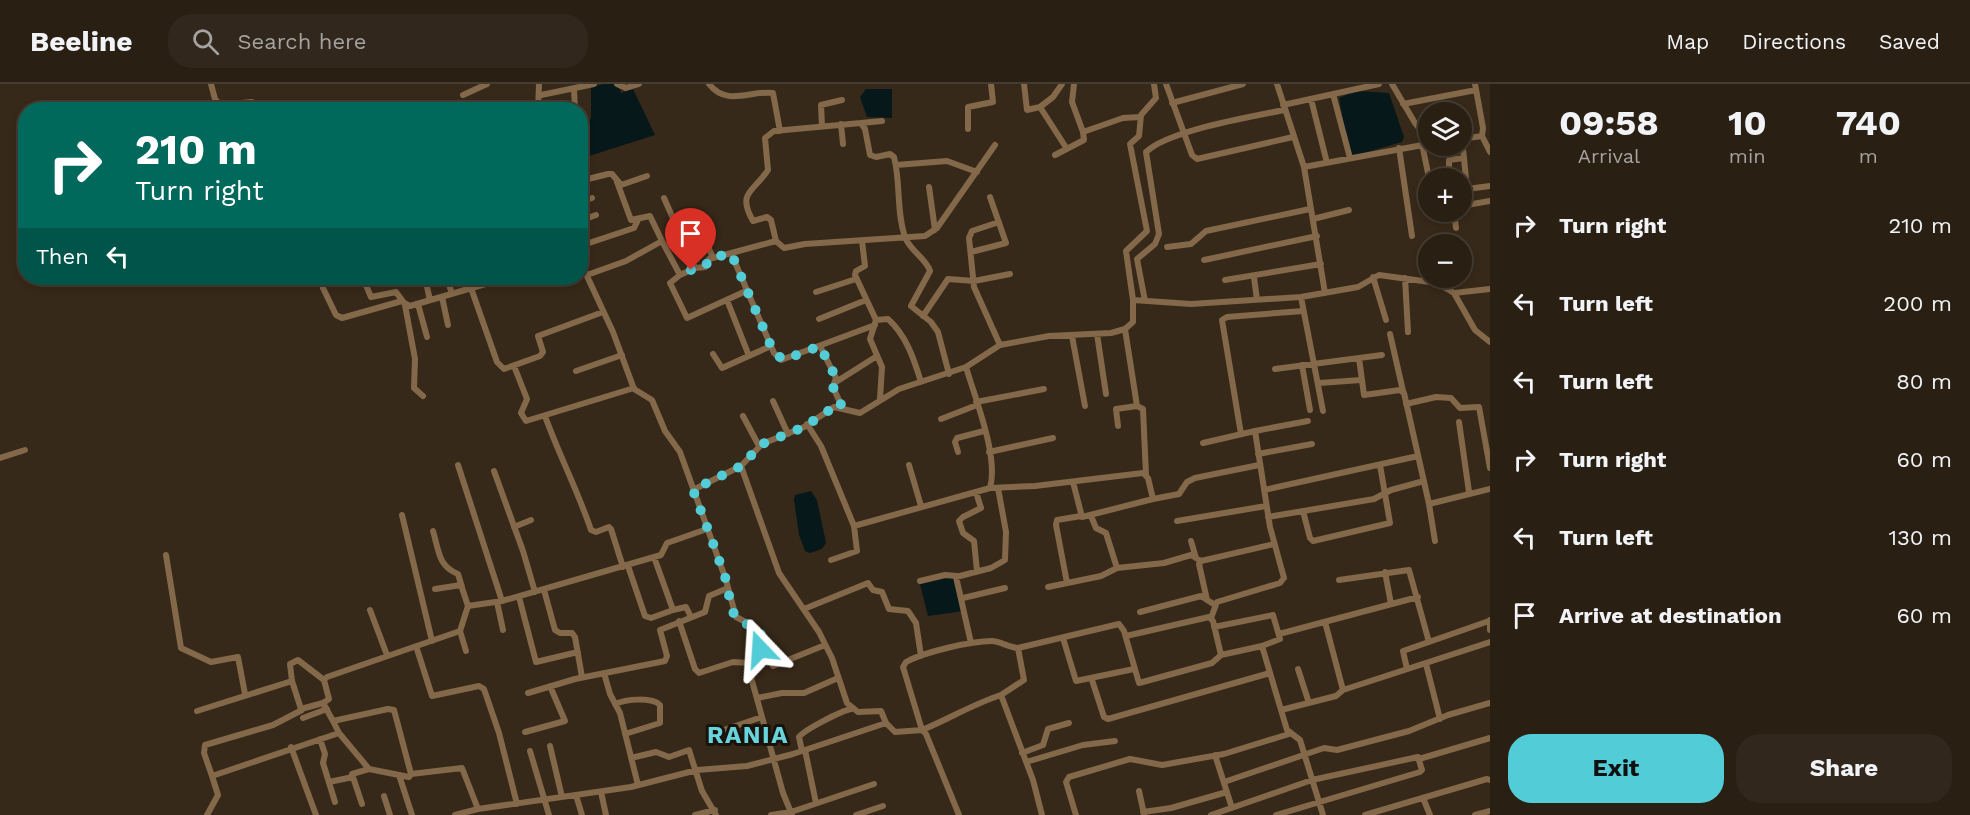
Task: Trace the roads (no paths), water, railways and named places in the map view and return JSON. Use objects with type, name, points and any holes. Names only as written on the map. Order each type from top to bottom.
[{"type":"street","points":[[211,84],[218,102]]},
{"type":"street","points":[[463,95],[487,84]]},
{"type":"street","points":[[539,84],[540,102]]},
{"type":"street","points":[[541,95],[594,84]]},
{"type":"street","points":[[617,84],[626,88],[639,84]]},
{"type":"street","points":[[709,84],[719,94],[727,97],[773,93],[780,131]]},
{"type":"street","points":[[968,129],[968,107],[993,102],[991,84]]},
{"type":"street","points":[[1024,84],[1027,110],[1040,107],[1053,97],[1062,84]]},
{"type":"street","points":[[1055,155],[1084,140],[1072,102],[1073,84]]},
{"type":"street","points":[[1139,300],[1126,251],[1147,231],[1130,148],[1132,140],[1139,136],[1140,117],[1156,98],[1154,84]]},
{"type":"street","points":[[1166,84],[1192,155],[1197,159],[1293,137]]},
{"type":"street","points":[[1172,103],[1243,84]]},
{"type":"street","points":[[1277,84],[1304,167],[1325,293]]},
{"type":"street","points":[[1137,406],[1126,335],[1133,322],[1139,300],[1137,259],[1155,244],[1159,234],[1146,152],[1200,128],[1379,84]]},
{"type":"street","points":[[1392,84],[1418,129]]},
{"type":"street","points":[[1403,104],[1475,87],[1490,152]]},
{"type":"street","points":[[574,89],[575,102]]},
{"type":"street","points":[[1333,94],[1350,158]]},
{"type":"street","points":[[1311,99],[1327,163]]},
{"type":"street","points":[[822,126],[821,105],[842,100]]},
{"type":"street","points":[[1040,107],[1067,149]]},
{"type":"street","points":[[1083,132],[1124,118],[1140,117]]},
{"type":"street","points":[[882,121],[771,132],[765,138],[768,170],[748,191],[746,200],[753,221],[767,217],[771,220],[776,241],[784,248],[922,237],[935,230],[995,145]]},
{"type":"street","points":[[861,123],[865,129],[870,154],[876,157],[892,154],[896,165],[898,209],[905,237],[913,253],[930,267],[929,273],[910,304],[941,337],[950,374]]},
{"type":"street","points":[[841,124],[843,144]]},
{"type":"street","points":[[1304,167],[1418,144]]},
{"type":"street","points":[[1399,148],[1412,236]]},
{"type":"street","points":[[1449,168],[1449,160],[1463,158],[1467,189],[1490,186],[1490,191]]},
{"type":"street","points":[[896,165],[947,161],[977,172]]},
{"type":"street","points":[[588,179],[612,174],[631,220],[650,216],[680,275]]},
{"type":"street","points":[[616,182],[624,184],[647,176]]},
{"type":"street","points":[[929,188],[935,230]]},
{"type":"street","points":[[971,252],[1005,244],[990,196]]},
{"type":"street","points":[[588,199],[592,198]]},
{"type":"street","points":[[664,198],[695,268]]},
{"type":"street","points":[[1472,204],[1490,201]]},
{"type":"street","points":[[1167,248],[1191,244],[1206,231],[1310,209]]},
{"type":"street","points":[[1312,219],[1349,210]]},
{"type":"street","points":[[588,218],[596,215]]},
{"type":"street","points":[[695,217],[713,258]]},
{"type":"street","points":[[588,243],[634,228],[638,225],[638,220]]},
{"type":"street","points":[[999,222],[970,232],[976,292],[1000,345]]},
{"type":"street","points":[[1455,222],[1456,228]]},
{"type":"street","points":[[1204,260],[1317,236]]},
{"type":"street","points":[[588,275],[626,261],[662,241]]},
{"type":"street","points":[[746,291],[688,319],[670,283],[695,268],[705,267],[706,261],[713,258],[776,241]]},
{"type":"street","points":[[862,241],[866,264],[855,272],[876,323],[870,339],[883,371],[880,399]]},
{"type":"street","points":[[731,253],[777,358],[784,360],[888,319],[909,348],[921,382]]},
{"type":"street","points":[[1225,280],[1254,277],[1321,264]]},
{"type":"street","points":[[923,316],[948,279],[974,281],[1010,274]]},
{"type":"street","points":[[1241,434],[1222,320],[1227,317],[1302,305],[1325,293],[1362,286],[1373,277],[1385,275],[1404,282],[1437,283],[1454,293],[1475,330],[1490,342]]},
{"type":"street","points":[[588,277],[634,388],[654,403],[665,431],[677,447],[698,487],[708,532],[736,617],[757,628],[761,634],[760,649],[749,663]]},
{"type":"street","points":[[1254,277],[1257,300]]},
{"type":"street","points":[[1373,277],[1386,320]]},
{"type":"street","points":[[816,292],[856,279]]},
{"type":"street","points":[[1404,282],[1408,332]]},
{"type":"street","points":[[366,285],[371,297],[396,292],[404,303],[415,359],[414,388],[423,396]]},
{"type":"street","points":[[427,285],[430,300]]},
{"type":"street","points":[[449,285],[452,294]]},
{"type":"street","points":[[323,288],[336,315],[342,318],[404,303],[418,304],[482,285]]},
{"type":"street","points":[[471,288],[497,362],[504,369],[542,353],[538,336],[603,312]]},
{"type":"street","points":[[1454,293],[1490,289]]},
{"type":"street","points":[[442,297],[448,325]]},
{"type":"street","points":[[727,300],[749,356]]},
{"type":"street","points":[[819,319],[867,300]]},
{"type":"street","points":[[1139,300],[1191,304],[1257,300],[1302,305]]},
{"type":"street","points":[[418,304],[427,337]]},
{"type":"street","points":[[1302,305],[1323,411]]},
{"type":"street","points":[[698,487],[741,466],[759,446],[788,434],[810,429],[834,407],[842,407],[857,414],[880,399],[966,367],[1000,345],[1035,338],[1073,340],[1097,334],[1126,335]]},
{"type":"street","points":[[1097,334],[1106,394]]},
{"type":"street","points":[[1390,334],[1424,481],[1435,541]]},
{"type":"street","points":[[1073,340],[1085,406]]},
{"type":"street","points":[[713,354],[722,368],[771,346]]},
{"type":"street","points":[[820,346],[830,364],[836,382]]},
{"type":"street","points":[[576,372],[622,355]]},
{"type":"street","points":[[842,407],[833,387],[836,382],[878,356]]},
{"type":"street","points":[[1275,369],[1382,356]]},
{"type":"street","points":[[1359,358],[1362,392],[1368,396],[1403,391]]},
{"type":"street","points":[[1302,365],[1310,410]]},
{"type":"street","points":[[514,366],[527,401],[521,413],[525,420],[530,422],[634,388]]},
{"type":"street","points":[[966,367],[989,452],[992,475],[990,488]]},
{"type":"street","points":[[1318,383],[1361,380]]},
{"type":"street","points":[[941,419],[977,403],[1044,389]]},
{"type":"street","points":[[1406,404],[1441,396],[1451,398],[1460,408],[1479,407],[1490,468]]},
{"type":"street","points":[[773,402],[788,434]]},
{"type":"street","points":[[1118,426],[1116,410],[1137,406],[1143,409],[1146,475],[1153,500]]},
{"type":"street","points":[[545,416],[558,450],[577,488],[591,530],[596,532],[609,527],[611,529],[645,616],[651,618],[686,607],[691,617]]},
{"type":"street","points":[[743,416],[759,446]]},
{"type":"street","points":[[1203,443],[1308,421]]},
{"type":"street","points":[[1459,422],[1469,492]]},
{"type":"street","points":[[810,429],[821,447],[854,526],[857,551],[831,560]]},
{"type":"street","points":[[958,452],[955,442],[957,438],[984,430]]},
{"type":"street","points":[[1215,605],[1283,581],[1268,517],[1255,431]]},
{"type":"street","points":[[989,452],[1053,438]]},
{"type":"street","points":[[1258,454],[1312,444]]},
{"type":"street","points":[[0,458],[25,450]]},
{"type":"street","points":[[1264,490],[1418,456]]},
{"type":"street","points":[[458,465],[500,602],[503,630]]},
{"type":"street","points":[[909,465],[921,506]]},
{"type":"street","points":[[1067,582],[1057,520],[1091,516],[1179,494],[1187,482],[1195,478],[1259,465]]},
{"type":"street","points":[[1303,511],[1310,538],[1313,541],[1390,523],[1380,465]]},
{"type":"street","points":[[741,466],[776,567],[825,645],[851,709]]},
{"type":"street","points":[[494,471],[535,592]]},
{"type":"street","points":[[854,526],[990,488],[1073,482],[1131,474],[1146,475]]},
{"type":"street","points":[[1268,517],[1374,499],[1424,481]]},
{"type":"street","points":[[1073,482],[1081,516]]},
{"type":"street","points":[[920,581],[945,575],[957,576],[995,567],[1005,560],[1006,532],[998,488]]},
{"type":"street","points":[[1429,504],[1469,492],[1490,489]]},
{"type":"street","points":[[976,492],[981,508],[959,521],[963,533],[974,542],[977,571]]},
{"type":"street","points":[[1177,521],[1266,506]]},
{"type":"street","points":[[402,515],[432,641]]},
{"type":"street","points":[[1091,516],[1096,528],[1106,532],[1117,568]]},
{"type":"street","points":[[514,527],[531,520]]},
{"type":"street","points":[[434,531],[446,569],[458,573],[468,606],[461,634],[466,651]]},
{"type":"street","points":[[468,606],[545,592],[655,559],[663,553],[667,543],[708,532]]},
{"type":"street","points":[[1191,541],[1195,556],[1200,562],[1207,600]]},
{"type":"street","points":[[1200,562],[1274,544]]},
{"type":"street","points":[[166,555],[181,648],[211,662],[238,657],[245,694]]},
{"type":"street","points":[[1048,587],[1101,576],[1117,568],[1164,563],[1195,556]]},
{"type":"street","points":[[655,559],[673,610]]},
{"type":"street","points":[[1339,580],[1409,570],[1429,642]]},
{"type":"street","points":[[1384,572],[1391,604]]},
{"type":"street","points":[[957,576],[971,643]]},
{"type":"street","points":[[804,609],[868,583],[873,590],[882,592],[889,609],[908,611],[916,623],[921,656]]},
{"type":"street","points":[[435,589],[456,584],[462,587]]},
{"type":"street","points":[[528,693],[582,677],[665,661],[667,656],[660,630],[707,610],[709,596],[728,588]]},
{"type":"street","points":[[963,598],[1005,588]]},
{"type":"street","points":[[545,592],[555,630],[557,633],[573,635],[582,677]]},
{"type":"street","points":[[1140,612],[1202,596],[1215,605]]},
{"type":"street","points":[[519,597],[536,662],[578,652]]},
{"type":"street","points":[[1279,634],[1418,597]]},
{"type":"street","points":[[1215,605],[1211,618],[1221,655]]},
{"type":"street","points":[[370,610],[387,655]]},
{"type":"street","points":[[959,815],[922,730],[903,668],[906,662],[971,643],[994,640],[1004,646],[1018,648],[1119,624],[1126,636],[1136,680],[1140,683],[1212,663],[1221,655],[1279,641],[1273,615],[1214,627]]},
{"type":"street","points":[[1126,636],[1211,618]]},
{"type":"street","points":[[680,621],[695,669],[699,673],[733,662],[749,663]]},
{"type":"street","points":[[1407,669],[1403,651],[1489,621],[1490,630]]},
{"type":"street","points":[[1325,622],[1343,690]]},
{"type":"street","points":[[324,680],[387,655],[461,634]]},
{"type":"street","points":[[1063,638],[1074,679],[1079,682],[1134,669]]},
{"type":"street","points":[[1281,710],[1336,696],[1343,690],[1490,642]]},
{"type":"street","points":[[773,666],[825,645]]},
{"type":"street","points":[[1262,646],[1289,734]]},
{"type":"street","points":[[417,648],[432,696],[479,686],[484,689],[499,733],[517,804]]},
{"type":"street","points":[[816,803],[799,737],[801,733],[815,728],[833,714],[851,709],[863,712],[878,709],[883,713],[886,723],[895,732],[922,730],[953,718],[972,705],[1000,695],[1024,680],[1018,648]]},
{"type":"street","points":[[302,710],[292,681],[290,664],[298,660],[324,680],[329,699],[325,706],[303,718]]},
{"type":"street","points":[[749,663],[774,759],[793,812]]},
{"type":"street","points":[[1426,664],[1440,719]]},
{"type":"street","points":[[1298,669],[1309,703]]},
{"type":"street","points":[[604,673],[625,734],[638,785]]},
{"type":"street","points":[[1092,680],[1104,717],[1108,719],[1270,673]]},
{"type":"street","points":[[757,698],[782,693],[804,693],[838,678]]},
{"type":"street","points":[[197,711],[292,681]]},
{"type":"street","points":[[525,732],[566,721],[550,687]]},
{"type":"street","points":[[1000,695],[1026,762],[1042,815]]},
{"type":"street","points":[[615,704],[637,699],[656,701],[660,705],[660,723],[625,734]]},
{"type":"street","points":[[1224,782],[1324,748],[1337,750],[1409,732],[1490,703]]},
{"type":"street","points":[[207,815],[218,795],[214,774],[204,753],[205,745],[273,725],[302,710],[325,706]]},
{"type":"street","points":[[325,706],[339,733],[369,769]]},
{"type":"street","points":[[333,721],[388,709],[394,710],[411,774]]},
{"type":"street","points":[[712,734],[762,717]]},
{"type":"street","points":[[455,815],[478,809],[495,812],[517,804],[601,792],[697,770],[736,767],[774,759],[886,723]]},
{"type":"street","points":[[1022,753],[1043,745],[1048,729],[1070,723]]},
{"type":"street","points":[[214,774],[339,733]]},
{"type":"street","points":[[1076,815],[1066,782],[1069,777],[1130,759],[1162,765],[1215,755],[1289,734],[1299,738],[1323,815]]},
{"type":"street","points":[[1211,815],[1312,780],[1416,756],[1419,759],[1490,738]]},
{"type":"street","points":[[320,739],[335,801]]},
{"type":"street","points":[[1026,762],[1083,745],[1115,741]]},
{"type":"street","points":[[550,746],[562,797]]},
{"type":"street","points":[[291,747],[316,815]]},
{"type":"street","points":[[631,758],[656,752],[669,757],[689,750],[702,791],[715,812],[695,815]]},
{"type":"street","points":[[530,751],[549,815]]},
{"type":"street","points":[[1215,755],[1232,808]]},
{"type":"street","points":[[1276,815],[1420,772],[1422,770],[1419,759]]},
{"type":"street","points":[[362,804],[353,772],[369,769],[409,777],[411,774],[462,768],[478,809]]},
{"type":"street","points":[[399,776],[412,815]]},
{"type":"street","points":[[329,782],[353,777]]},
{"type":"street","points":[[1365,815],[1490,780]]},
{"type":"street","points":[[771,815],[793,812],[874,784]]},
{"type":"street","points":[[1139,791],[1144,813],[1227,792]]},
{"type":"street","points":[[601,792],[606,815]]},
{"type":"street","points":[[576,795],[582,815]]},
{"type":"street","points":[[384,796],[390,815]]},
{"type":"street","points":[[1423,798],[1430,815]]},
{"type":"street","points":[[856,815],[883,806]]},
{"type":"street","points":[[1399,807],[1399,815]]},
{"type":"street","points":[[1475,815],[1490,811]]},
{"type":"district","name":"RANIA","points":[[748,735]]}]
